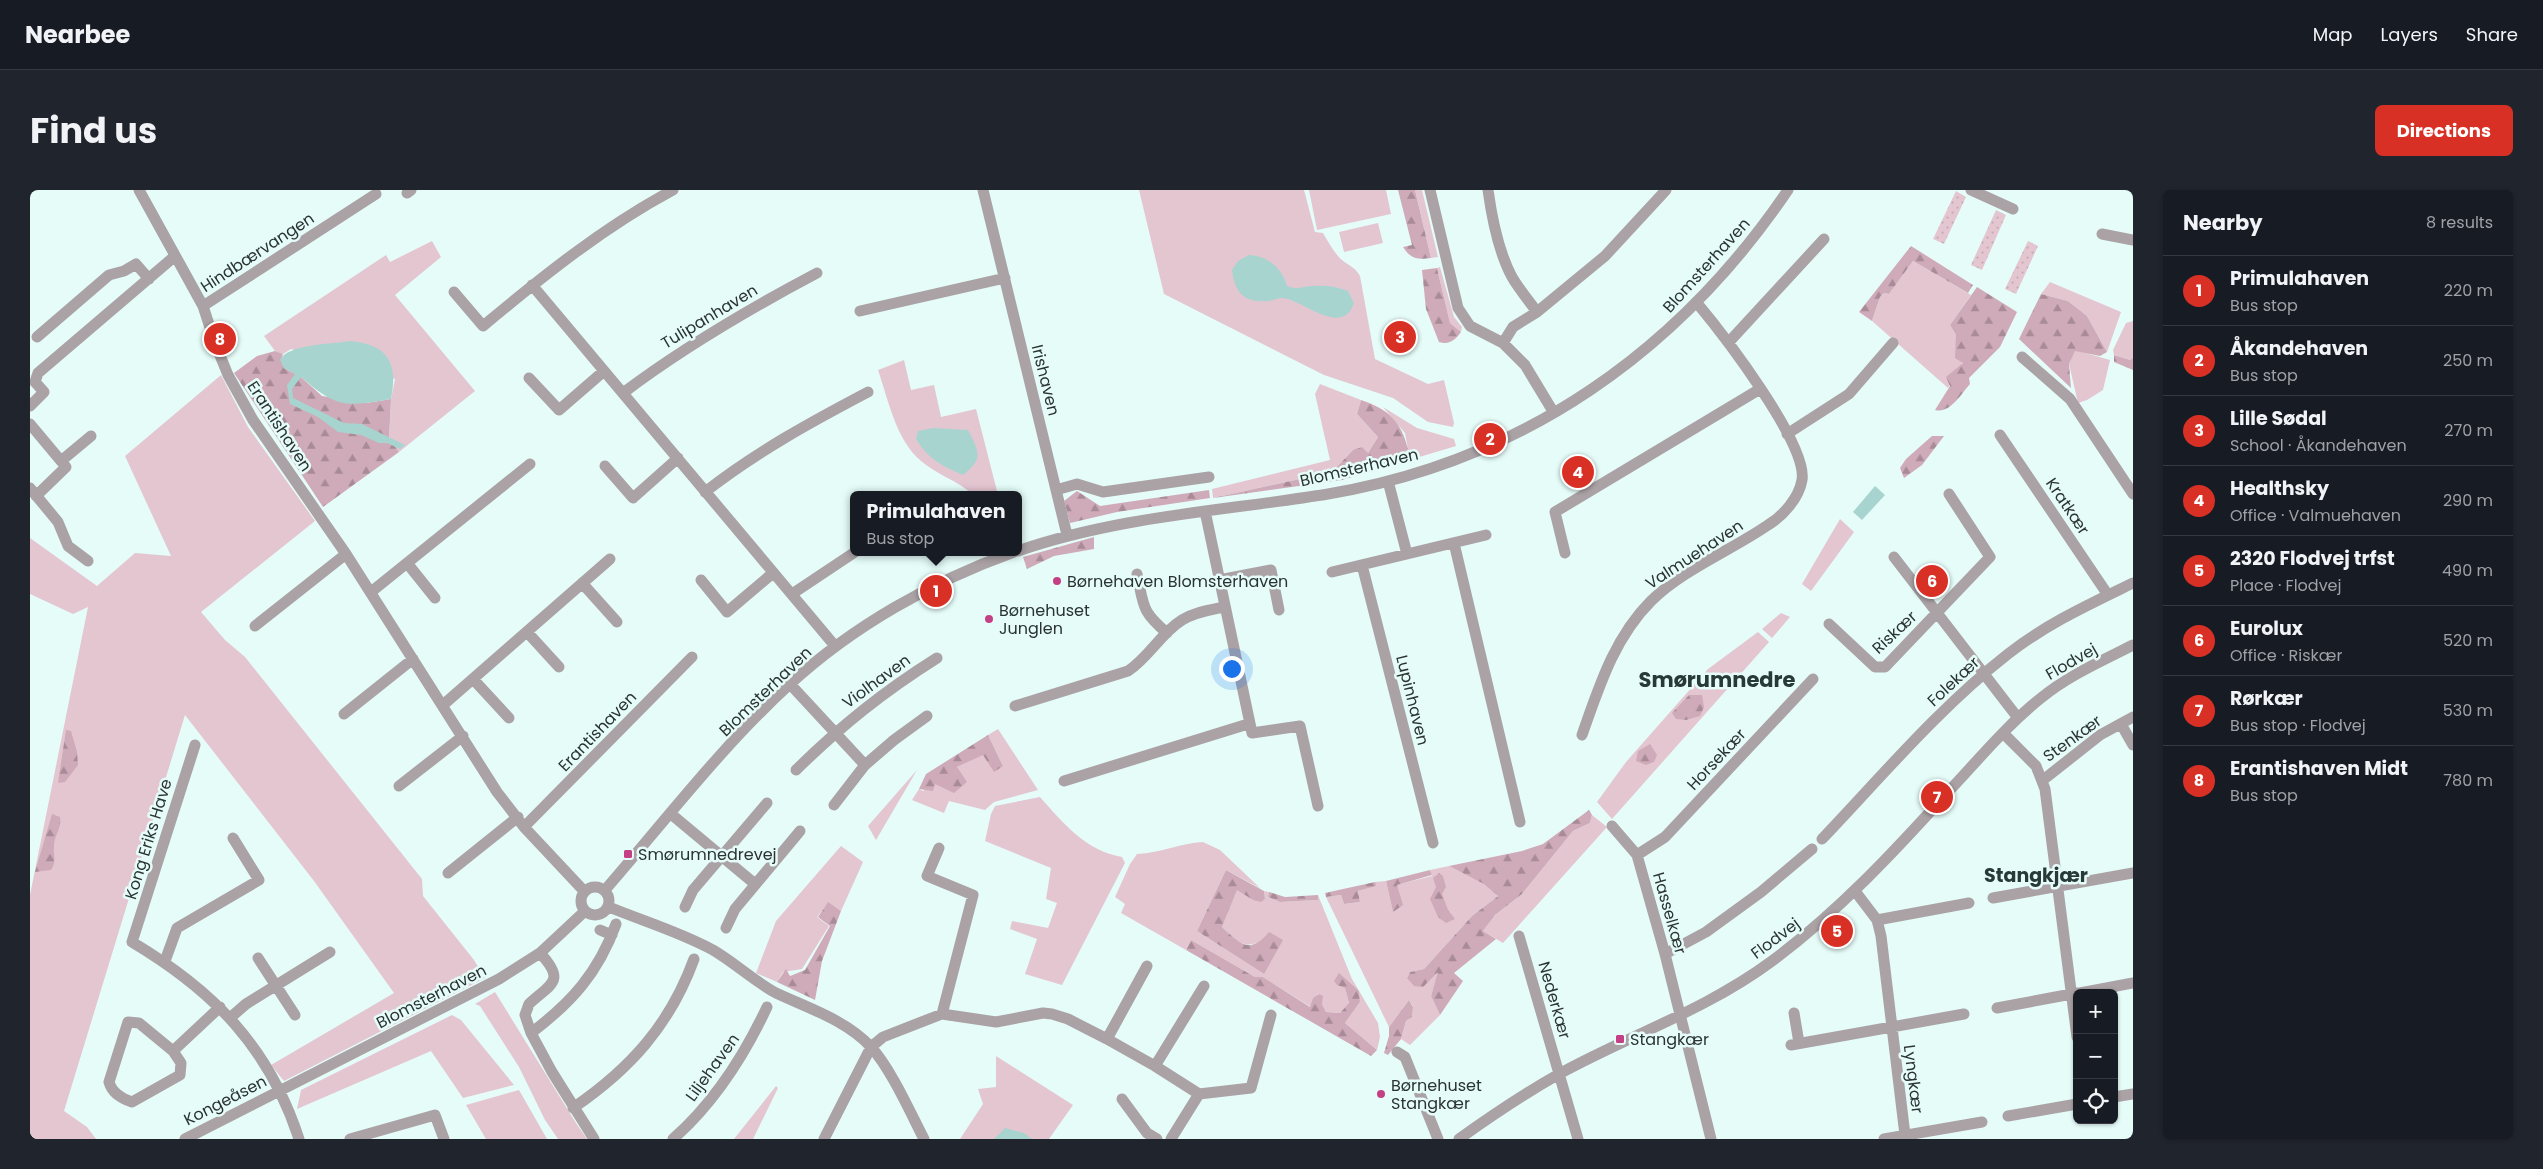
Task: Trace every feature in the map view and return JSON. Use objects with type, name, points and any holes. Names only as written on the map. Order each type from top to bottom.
[{"type":"street","name":"Hindbærvangen","points":[[139,190],[203,306],[376,194]]},
{"type":"street","points":[[454,292],[483,326],[532,285],[602,233],[673,190]]},
{"type":"street","points":[[1430,190],[1458,308],[1470,326],[1503,343],[1526,365],[1554,413]]},
{"type":"street","points":[[1488,190],[1493,220],[1512,276],[1537,312]]},
{"type":"street","points":[[1503,343],[1513,327],[1537,312],[1606,256],[1666,190]]},
{"type":"street","name":"Blomsterhaven","points":[[1022,550],[1068,535],[1121,523],[1329,493],[1388,481],[1485,448],[1554,413],[1617,373],[1657,341],[1697,303],[1760,232],[1788,190]]},
{"type":"street","points":[[1972,190],[2013,209]]},
{"type":"street","name":"Irishaven","points":[[987,191],[1005,278],[1068,535]]},
{"type":"street","points":[[2102,234],[2133,240]]},
{"type":"street","points":[[1729,342],[1824,239]]},
{"type":"street","points":[[30,406],[44,392],[36,382],[38,373],[176,256]]},
{"type":"street","points":[[37,337],[109,275],[124,271],[136,264],[150,279]]},
{"type":"street","name":"Tulipanhaven","points":[[623,393],[666,361],[744,312],[817,273]]},
{"type":"street","points":[[860,311],[1005,278]]},
{"type":"street","points":[[532,285],[835,646]]},
{"type":"street","name":"Valmuehaven","points":[[1582,735],[1616,646],[1631,624],[1651,601],[1668,587],[1768,526],[1787,509],[1802,481],[1802,466],[1787,434],[1729,342],[1697,303]]},
{"type":"street","name":"Erantishaven","points":[[203,306],[228,375],[253,420],[371,592],[497,792],[521,822],[584,891]]},
{"type":"street","points":[[1787,434],[1849,394],[1893,344]]},
{"type":"street","points":[[2022,357],[2070,399],[2133,494]]},
{"type":"street","points":[[529,378],[558,410],[604,371]]},
{"type":"street","points":[[1565,553],[1556,512],[1760,389]]},
{"type":"street","points":[[705,492],[742,462],[807,424],[868,392]]},
{"type":"street","points":[[30,424],[66,467],[33,492],[58,522],[68,546],[88,561]]},
{"type":"street","name":"Kratkær","points":[[2000,434],[2108,595]]},
{"type":"street","points":[[61,461],[91,436]]},
{"type":"street","points":[[605,466],[633,498],[678,458]]},
{"type":"street","points":[[371,592],[530,464]]},
{"type":"street","points":[[1056,490],[1077,484],[1103,492],[1209,477]]},
{"type":"street","points":[[1388,481],[1407,554]]},
{"type":"street","name":"Riskær","points":[[1829,624],[1875,667],[1885,667],[1990,557],[1949,494]]},
{"type":"street","points":[[1205,511],[1248,724],[1252,734],[1300,726],[1318,806]]},
{"type":"street","points":[[1332,572],[1486,535]]},
{"type":"street","points":[[1454,543],[1520,822]]},
{"type":"street","points":[[255,626],[346,554]]},
{"type":"street","points":[[792,594],[850,555]]},
{"type":"street","name":"Blomsterhaven","points":[[605,890],[747,726],[790,684],[835,646],[937,584],[1004,556]]},
{"type":"street","name":"Riskær","points":[[1894,557],[2018,718]]},
{"type":"street","points":[[443,705],[610,559]]},
{"type":"street","points":[[407,563],[435,598]]},
{"type":"street","name":"Lupinhaven","points":[[1362,565],[1433,843]]},
{"type":"street","points":[[1219,580],[1271,570],[1279,610]]},
{"type":"street","points":[[701,580],[727,612],[774,573]]},
{"type":"street","points":[[1137,574],[1144,606],[1149,618],[1167,633]]},
{"type":"street","points":[[582,584],[617,622]]},
{"type":"street","name":"Folekær","points":[[1822,839],[1948,706],[1984,674],[2041,631],[2108,595],[2133,584]]},
{"type":"street","points":[[1015,706],[1128,670],[1141,662],[1181,620],[1194,614],[1224,607]]},
{"type":"street","points":[[527,632],[560,667]]},
{"type":"street","name":"Flodvej","points":[[1459,1139],[1501,1109],[1560,1074],[1681,1017],[1725,993],[1771,962],[1830,916],[2018,718],[2069,678],[2133,645]]},
{"type":"street","name":"Erantishaven","points":[[448,873],[521,822],[692,657]]},
{"type":"street","name":"Violhaven","points":[[796,770],[835,732],[876,698],[937,658]]},
{"type":"street","points":[[344,714],[413,659]]},
{"type":"street","points":[[474,678],[508,718]]},
{"type":"street","name":"Horsekær","points":[[1637,855],[1665,837],[1813,679]]},
{"type":"street","points":[[790,684],[865,765]]},
{"type":"street","points":[[834,805],[865,765],[894,740],[927,716]]},
{"type":"street","name":"Stenkær","points":[[2043,780],[2100,735],[2133,717]]},
{"type":"street","points":[[1064,781],[1248,724]]},
{"type":"street","name":"Stenkær","points":[[2120,724],[2133,745]]},
{"type":"street","points":[[2003,733],[2028,757],[2043,780],[2075,989]]},
{"type":"street","points":[[399,786],[463,736]]},
{"type":"street","name":"Kong Eriks Have","points":[[164,962],[132,942],[194,745]]},
{"type":"street","points":[[685,908],[693,890],[767,803]]},
{"type":"street","points":[[671,814],[755,884]]},
{"type":"street","name":"Hasselkær","points":[[1612,826],[1637,855],[1681,1017]]},
{"type":"street","points":[[726,928],[734,910],[800,831]]},
{"type":"street","points":[[233,838],[259,880],[176,928],[164,962],[190,980],[230,1018],[248,1039],[279,1090],[299,1139]]},
{"type":"street","points":[[939,848],[927,876],[973,894],[942,1014]]},
{"type":"street","points":[[1665,954],[1706,932],[1761,892],[1812,848]]},
{"type":"street","points":[[1993,898],[2133,873]]},
{"type":"street","points":[[597,886],[605,890],[609,898],[608,907],[598,915],[585,911],[581,903],[584,891],[597,886]]},
{"type":"street","name":"Lyngkær","points":[[1855,891],[1877,920],[1905,1135]]},
{"type":"street","points":[[1877,920],[1969,903]]},
{"type":"street","points":[[608,907],[692,939],[716,952],[762,984],[848,1030],[871,1047],[882,1063],[924,1139]]},
{"type":"street","name":"Blomsterhaven","points":[[279,1090],[499,980],[540,952],[585,911]]},
{"type":"street","points":[[531,1033],[561,1010],[577,993],[602,955],[614,929],[600,930]]},
{"type":"street","name":"Nederkær","points":[[1520,936],[1578,1139]]},
{"type":"street","points":[[230,1018],[246,1004],[330,952]]},
{"type":"street","points":[[540,952],[548,961],[554,975],[549,988],[532,1000],[526,1009],[526,1021],[573,1108],[594,1139]]},
{"type":"street","points":[[258,958],[295,1015]]},
{"type":"street","points":[[573,1108],[603,1088],[630,1063],[654,1036],[674,1005],[694,959]]},
{"type":"street","points":[[1107,1040],[1147,966]]},
{"type":"street","points":[[2099,989],[2133,983]]},
{"type":"street","points":[[1155,1066],[1204,986]]},
{"type":"street","points":[[1997,1008],[2073,994]]},
{"type":"street","name":"Liljehaven","points":[[673,1139],[708,1103],[731,1073],[751,1041],[767,1007]]},
{"type":"street","points":[[173,1052],[220,1008]]},
{"type":"street","points":[[824,1139],[871,1047],[883,1036],[942,1014],[996,1022],[1043,1013],[1052,1014],[1068,1019],[1155,1066],[1199,1094],[1251,1088],[1271,1015]]},
{"type":"street","name":"Lyngkær","points":[[1794,1013],[1795,1044],[1964,1014]]},
{"type":"street","points":[[1681,1017],[1711,1139]]},
{"type":"street","points":[[128,1022],[139,1023],[173,1052],[181,1063],[180,1075],[132,1102],[124,1100],[111,1088],[109,1082],[128,1022]]},
{"type":"street","points":[[1397,1052],[1405,1057],[1438,1139]]},
{"type":"street","name":"Kongeåsen","points":[[185,1139],[279,1090]]},
{"type":"street","points":[[1171,1139],[1199,1094]]},
{"type":"street","points":[[2118,1096],[2133,1094]]},
{"type":"street","points":[[1122,1099],[1147,1133],[1157,1139]]},
{"type":"street","points":[[2008,1116],[2073,1105]]},
{"type":"street","points":[[350,1139],[435,1115],[444,1139]]},
{"type":"street","name":"Lyngkær","points":[[1884,1139],[1982,1122]]},
{"type":"shaded area","points":[[1139,190],[1304,190],[1315,232],[1323,233],[1336,254],[1360,276],[1375,359],[1428,384],[1444,380],[1454,423],[1453,427],[1428,422],[1393,398],[1324,375],[1164,294]]},
{"type":"shaded area","points":[[1309,190],[1386,190],[1391,214],[1317,230]]},
{"type":"shaded area","points":[[1415,190],[1422,190],[1438,257],[1431,258]]},
{"type":"shaded area","points":[[1956,191],[1966,197],[1944,244],[1933,239]]},
{"type":"shaded area","points":[[1996,210],[2006,215],[1982,270],[1971,265]]},
{"type":"shaded area","points":[[1378,223],[1383,243],[1344,252],[1339,232]]},
{"type":"shaded area","points":[[432,241],[441,257],[395,295],[475,391],[399,452],[389,438],[391,399],[395,379],[291,349],[283,354],[275,351],[264,336],[386,255],[390,262]]},
{"type":"shaded area","points":[[2028,241],[2038,246],[2016,294],[2005,289]]},
{"type":"shaded area","points":[[1913,261],[1971,295],[1950,325],[1956,335],[1963,362],[1948,388],[1872,321],[1880,297],[1884,293],[1889,294]]},
{"type":"shaded area","points":[[1440,267],[1454,317],[1462,327],[1461,332],[1450,323],[1437,268]]},
{"type":"shaded area","points":[[2050,282],[2121,312],[2107,352],[2087,316],[2068,301],[2041,294]]},
{"type":"shaded area","points":[[2133,321],[2133,358],[2130,360],[2114,355],[2113,350],[2126,323]]},
{"type":"shaded area","points":[[2075,350],[2110,360],[2103,390],[2078,403],[2069,364]]},
{"type":"shaded area","points":[[904,360],[911,390],[934,385],[941,417],[976,409],[997,491],[968,491],[927,466],[912,452],[899,431],[878,370]]},
{"type":"shaded area","points":[[221,375],[248,427],[315,521],[201,612],[225,640],[245,657],[422,879],[423,896],[474,960],[485,978],[284,1081],[271,1065],[394,993],[314,881],[185,715],[64,1111],[87,1127],[96,1139],[30,1139],[30,895],[88,607],[73,614],[30,594],[30,538],[97,586],[135,553],[171,556],[125,456]]},
{"type":"shaded area","points":[[1320,384],[1361,400],[1357,414],[1378,437],[1368,453],[1353,450],[1332,472],[1213,498],[1212,489],[1330,460],[1315,394]]},
{"type":"shaded area","points":[[1383,407],[1417,428],[1454,439],[1456,446],[1396,464],[1408,449],[1405,433]]},
{"type":"shaded area","points":[[1840,519],[1854,532],[1811,591],[1802,584]]},
{"type":"shaded area","points":[[1781,613],[1790,617],[1772,638],[1762,629]]},
{"type":"shaded area","points":[[1758,632],[1769,642],[1612,819],[1597,802],[1626,762],[1708,669]]},
{"type":"shaded area","points":[[998,729],[1038,790],[994,802],[985,810],[949,801],[944,813],[912,800],[919,789],[923,791],[957,767],[983,754],[1003,766],[988,735]]},
{"type":"shaded area","points":[[917,770],[876,840],[868,826]]},
{"type":"shaded area","points":[[1040,797],[1067,826],[1086,842],[1109,854],[1122,857],[1125,863],[1062,985],[1025,974],[1037,939],[1010,929],[1012,921],[1048,928],[1057,903],[1046,899],[1051,868],[985,841],[991,814],[995,806]]},
{"type":"shaded area","points":[[1592,815],[1607,827],[1503,943],[1483,931],[1495,915],[1522,894],[1573,831],[1590,823]]},
{"type":"shaded area","points":[[1203,842],[1220,850],[1260,888],[1226,870],[1197,931],[1264,974],[1261,942],[1243,944],[1222,927],[1237,889],[1253,900],[1265,899],[1264,891],[1269,892],[1268,897],[1280,902],[1317,900],[1318,895],[1352,979],[1378,1023],[1380,1037],[1377,1050],[1345,1023],[1360,1002],[1359,991],[1345,987],[1349,1004],[1340,1013],[1326,1012],[1322,1004],[1322,996],[1318,994],[1311,1007],[1263,977],[1255,977],[1191,940],[1186,950],[1121,913],[1125,904],[1115,897],[1130,864],[1137,854]]},
{"type":"shaded area","points":[[841,846],[863,862],[841,911],[828,903],[817,917],[829,926],[802,969],[783,972],[777,982],[756,973],[776,921]]},
{"type":"shaded area","points":[[1449,866],[1485,884],[1498,896],[1472,916],[1424,969],[1410,972],[1407,978],[1439,971],[1431,996],[1440,1015],[1410,1045],[1401,1039],[1406,1021],[1412,1017],[1413,1006],[1409,1000],[1389,1027],[1326,897],[1341,895],[1344,904],[1360,902],[1358,891],[1375,886],[1375,882],[1386,881],[1393,912],[1396,885],[1432,876],[1430,870]]},
{"type":"shaded area","points":[[495,992],[587,1139],[558,1139],[545,1120],[519,1067],[480,1006],[475,1004]]},
{"type":"shaded area","points":[[452,1015],[461,1020],[514,1085],[463,1098],[431,1051],[297,1109],[301,1090]]},
{"type":"shaded area","points":[[996,1056],[1073,1105],[1049,1139],[960,1139],[983,1104],[978,1089],[996,1087]]},
{"type":"shaded area","points":[[776,1086],[778,1088],[753,1139],[734,1139]]},
{"type":"shaded area","points":[[519,1090],[547,1139],[486,1139],[466,1105]]},
{"type":"green space","points":[[1398,190],[1415,190],[1431,258],[1415,258],[1403,247],[1412,245]]},
{"type":"green space","points":[[1911,246],[1973,285],[1968,293],[1913,261],[1889,294],[1884,293],[1880,297],[1872,321],[1859,312]]},
{"type":"green space","points":[[1437,268],[1450,323],[1461,332],[1454,339],[1446,343],[1439,342],[1426,309],[1422,270]]},
{"type":"green space","points":[[1977,287],[2017,312],[2000,347],[1969,378],[1970,384],[1959,398],[1946,409],[1935,410],[1950,386],[1946,377],[1963,363],[1955,358],[1956,335],[1950,325]]},
{"type":"green space","points":[[2041,294],[2068,301],[2087,316],[2107,352],[2100,356],[2075,351],[2069,364],[2071,388],[2019,339]]},
{"type":"green space","points":[[275,351],[283,354],[281,360],[284,368],[301,377],[322,396],[366,403],[391,399],[389,438],[399,452],[323,507],[234,373],[257,356]]},
{"type":"green space","points":[[2114,355],[2130,360],[2133,358],[2133,370],[2114,362]]},
{"type":"green space","points":[[1361,400],[1386,412],[1402,431],[1408,449],[1396,464],[1342,480],[1213,498],[1332,472],[1353,450],[1362,447],[1368,453],[1378,437],[1357,414]]},
{"type":"green space","points":[[1932,436],[1944,436],[1922,465],[1904,478],[1900,468],[1906,459]]},
{"type":"green space","points":[[1209,490],[1210,498],[1117,512],[1070,523],[1064,501],[1077,491],[1100,506]]},
{"type":"green space","points":[[1094,537],[1094,549],[1054,556],[1027,569],[1023,557]]},
{"type":"green space","points":[[1689,695],[1702,695],[1704,707],[1700,716],[1686,720],[1676,719],[1672,713]]},
{"type":"green space","points":[[66,730],[71,731],[77,752],[78,765],[65,782],[58,783]]},
{"type":"green space","points":[[988,735],[1003,766],[994,772],[983,755],[957,767],[967,782],[954,793],[935,784],[933,791],[919,789],[926,774]]},
{"type":"green space","points":[[1650,744],[1657,755],[1654,762],[1646,765],[1636,761],[1638,751]]},
{"type":"green space","points":[[1589,810],[1592,815],[1590,823],[1573,831],[1522,894],[1495,915],[1483,931],[1496,939],[1454,973],[1463,981],[1440,1015],[1431,996],[1438,972],[1423,987],[1414,986],[1407,978],[1410,972],[1424,969],[1472,916],[1498,896],[1484,884],[1449,866],[1522,851],[1543,844]]},
{"type":"green space","points":[[52,814],[60,817],[59,829],[54,842],[54,864],[51,870],[35,872]]},
{"type":"green space","points":[[1226,870],[1264,891],[1265,899],[1261,902],[1253,900],[1237,890],[1222,927],[1245,945],[1256,943],[1269,932],[1283,940],[1264,974],[1197,931]]},
{"type":"green space","points":[[1430,870],[1432,875],[1397,885],[1403,905],[1393,912],[1386,881]]},
{"type":"green space","points":[[1439,873],[1443,876],[1446,887],[1442,894],[1448,910],[1455,919],[1446,923],[1438,917],[1430,899],[1436,887],[1433,878]]},
{"type":"green space","points":[[1375,882],[1376,886],[1358,891],[1360,902],[1344,904],[1341,895],[1326,897],[1325,893]]},
{"type":"green space","points":[[1269,892],[1285,897],[1318,895],[1318,900],[1280,902],[1268,897]]},
{"type":"green space","points":[[828,902],[841,911],[822,961],[815,1000],[777,982],[786,969],[790,976],[805,970],[830,926],[818,917]]},
{"type":"green space","points":[[1191,940],[1255,977],[1263,977],[1310,1007],[1313,998],[1319,994],[1323,996],[1322,1004],[1326,1012],[1340,1013],[1349,1003],[1345,988],[1337,985],[1334,981],[1339,973],[1359,991],[1360,1002],[1345,1023],[1377,1050],[1371,1056],[1186,950]]},
{"type":"green space","points":[[1409,1000],[1413,1007],[1412,1017],[1406,1021],[1401,1039],[1388,1055],[1384,1053],[1389,1036],[1389,1027]]},
{"type":"water","points":[[1249,255],[1262,258],[1273,264],[1282,274],[1287,286],[1296,288],[1330,286],[1339,288],[1348,291],[1354,303],[1348,313],[1341,317],[1332,317],[1283,298],[1259,301],[1246,298],[1235,284],[1232,270],[1238,261]]},
{"type":"water","points":[[350,341],[374,347],[388,358],[393,375],[391,399],[351,404],[342,403],[324,395],[301,377],[292,389],[293,398],[344,423],[362,424],[405,445],[400,449],[361,435],[338,432],[318,417],[290,404],[287,385],[295,374],[284,368],[280,360],[284,355],[301,348]]},
{"type":"water","points":[[933,428],[968,430],[978,455],[974,464],[963,475],[936,461],[925,452],[916,439],[918,431]]},
{"type":"water","points":[[1875,486],[1885,495],[1862,520],[1853,512]]},
{"type":"water","points":[[1005,1128],[1024,1133],[1032,1139],[994,1139]]},
{"type":"place","name":"Lille Sødal","points":[[1400,337]]},
{"type":"place","name":"Erantishaven Midt","points":[[220,339]]},
{"type":"place","name":"Åkandehaven","points":[[1490,439]]},
{"type":"place","name":"Healthsky","points":[[1578,472]]},
{"type":"place","name":"Børnehaven Blomsterhaven","points":[[1057,581]]},
{"type":"place","name":"Eurolux","points":[[1932,581]]},
{"type":"place","name":"Primulahaven","points":[[936,591]]},
{"type":"place","name":"Børnehuset Junglen","points":[[989,619]]},
{"type":"place","name":"Rørkær","points":[[1937,797]]},
{"type":"place","name":"Smørumnedrevej","points":[[628,854]]},
{"type":"place","name":"2320 Flodvej trfst","points":[[1837,931]]},
{"type":"place","name":"Stangkær","points":[[1620,1039]]},
{"type":"place","name":"Børnehuset Stangkær","points":[[1381,1094]]},
{"type":"district","name":"Smørumnedre","points":[[1717,680]]},
{"type":"district","name":"Stangkjær","points":[[2036,875]]}]
